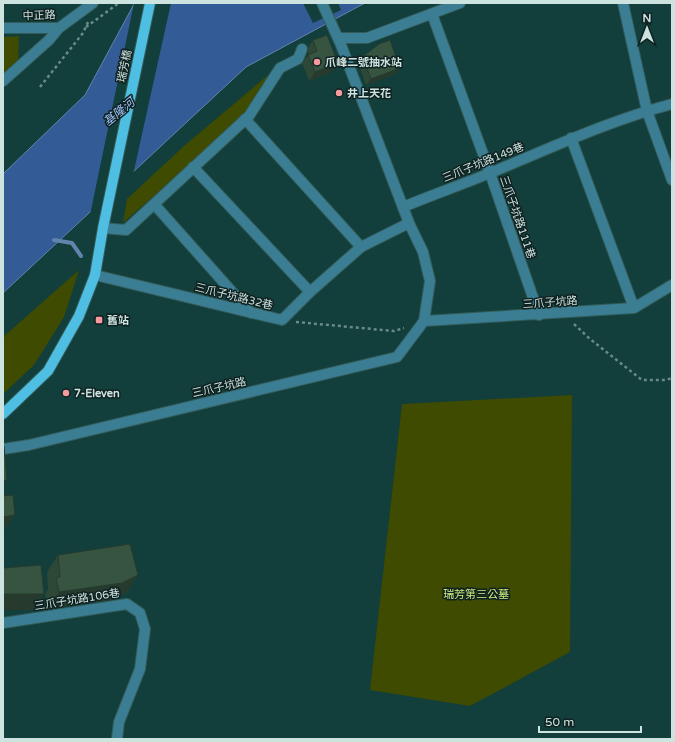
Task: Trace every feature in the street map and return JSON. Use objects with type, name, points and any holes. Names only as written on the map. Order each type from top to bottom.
[{"type":"main road","name":"瑞芳橋","points":[[103,228],[150,3]]},
{"type":"main road","points":[[3,414],[48,371],[78,316],[95,274],[103,228]]},
{"type":"street","name":"中正路","points":[[3,28],[59,28],[93,3]]},
{"type":"street","name":"三爪子坑路","points":[[3,449],[29,445],[397,357],[424,321],[430,281],[423,252],[408,223],[338,38],[322,3]]},
{"type":"street","points":[[338,38],[367,38],[460,3]]},
{"type":"street","points":[[623,3],[647,111],[672,180]]},
{"type":"street","name":"三爪子坑路111巷","points":[[432,14],[490,173],[539,315]]},
{"type":"street","points":[[3,82],[49,40],[59,28]]},
{"type":"street","points":[[103,228],[126,230],[249,116],[280,68],[298,59],[302,49]]},
{"type":"street","name":"三爪子坑路149巷","points":[[403,207],[490,173],[571,138],[647,111],[672,104]]},
{"type":"street","points":[[245,119],[361,247]]},
{"type":"street","points":[[571,138],[634,308]]},
{"type":"street","points":[[193,167],[310,292]]},
{"type":"street","points":[[154,204],[250,313]]},
{"type":"street","name":"三爪子坑路32巷","points":[[95,274],[282,320],[310,292],[361,247],[408,223]]},
{"type":"street","name":"三爪子坑路","points":[[424,321],[634,308],[672,285]]},
{"type":"street","name":"三爪子坑路106巷","points":[[3,623],[128,604],[140,613],[145,629],[140,669],[119,722],[118,739]]},
{"type":"path","points":[[86,28],[119,3]]},
{"type":"path","points":[[40,87],[86,28],[92,15]]},
{"type":"path","points":[[564,313],[590,339],[642,380],[666,380],[672,378]]},
{"type":"path","points":[[282,320],[394,331],[424,321]]},
{"type":"green space","points":[[19,36],[18,62],[3,73],[3,37]]},
{"type":"green space","points":[[268,75],[257,101],[215,142],[123,223],[127,199],[184,146]]},
{"type":"green space","points":[[79,270],[64,317],[34,365],[3,394],[3,337]]},
{"type":"green space","name":"瑞芳第三公墓","points":[[572,395],[570,652],[470,706],[370,690],[402,404]]},
{"type":"water","name":"基隆河","points":[[365,3],[246,67],[3,293],[3,174],[85,95],[134,4]]},
{"type":"pier","points":[[134,3],[171,3],[133,175],[90,215]]},
{"type":"pier","points":[[303,3],[338,3],[341,10],[313,23]]},
{"type":"building","points":[[327,35],[338,63],[315,72],[308,55],[317,51],[313,40]]},
{"type":"building","points":[[390,40],[400,68],[371,79],[362,57],[379,44]]},
{"type":"building","points":[[3,446],[7,480],[3,481]]},
{"type":"building","points":[[13,495],[15,515],[3,517],[3,496]]},
{"type":"building","points":[[130,544],[138,575],[122,583],[59,592],[56,578],[60,577],[58,555]]},
{"type":"building","points":[[41,565],[44,594],[3,594],[3,566],[4,568]]},
{"type":"waterway","points":[[54,240],[72,243],[81,256]]},
{"type":"place","name":"爪峰二號抽水站","points":[[317,62]]},
{"type":"place","name":"井上天花","points":[[339,93]]},
{"type":"place","name":"舊站","points":[[99,320]]},
{"type":"place","name":"7-Eleven","points":[[66,393]]}]
